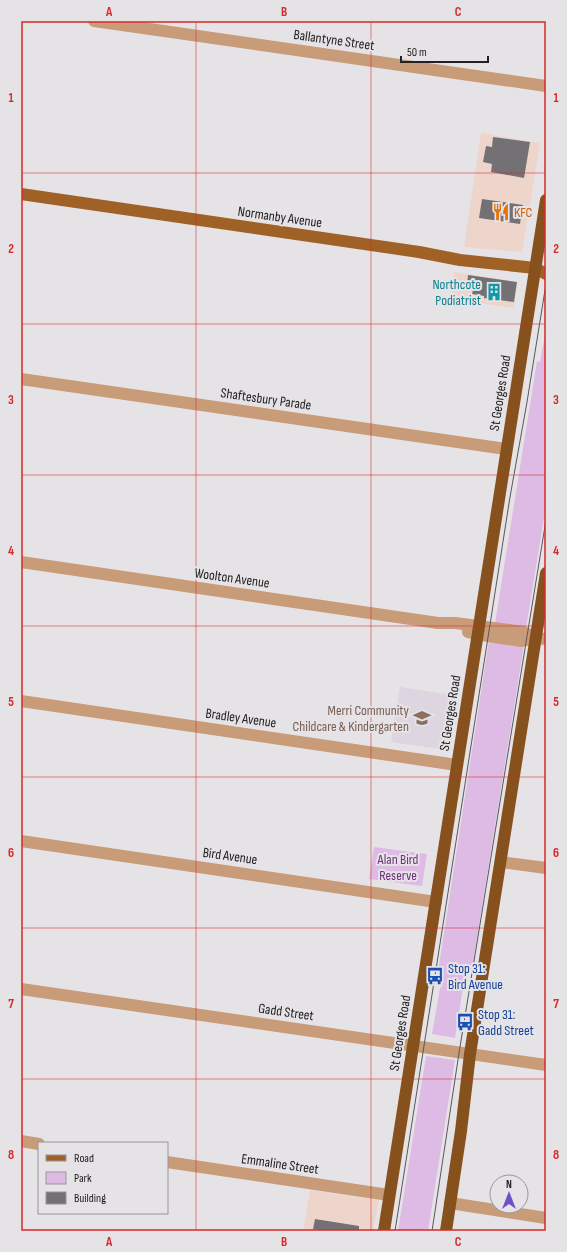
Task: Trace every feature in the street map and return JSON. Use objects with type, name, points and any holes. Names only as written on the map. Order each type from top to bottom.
[{"type":"highway","name":"St Georges Road","points":[[384,1231],[506,449],[541,265],[546,200]]},
{"type":"highway","points":[[446,1231],[461,1131],[470,1054],[501,862],[541,638],[546,573]]},
{"type":"main road","name":"Normanby Avenue","points":[[21,194],[395,249],[460,260],[541,265],[546,274]]},
{"type":"street","name":"Ballantyne Street","points":[[94,21],[546,86]]},
{"type":"street","name":"Shaftesbury Parade","points":[[21,379],[506,449]]},
{"type":"street","name":"Woolton Avenue","points":[[21,562],[438,623],[456,630],[478,630],[521,641],[541,638]]},
{"type":"street","name":"Bradley Avenue","points":[[21,701],[457,765]]},
{"type":"street","name":"Bird Avenue","points":[[21,841],[436,902]]},
{"type":"street","points":[[501,862],[546,868]]},
{"type":"street","name":"Gadd Street","points":[[21,989],[546,1065]]},
{"type":"street","points":[[21,1141],[38,1144]]},
{"type":"street","name":"Emmaline Street","points":[[168,1162],[389,1195]]},
{"type":"street","points":[[450,1203],[546,1218]]},
{"type":"shaded area","points":[[481,133],[540,143],[522,252],[464,247]]},
{"type":"shaded area","points":[[454,272],[517,282],[514,308],[452,299]]},
{"type":"shaded area","name":"Merri Community Childcare & Kindergarten","points":[[400,687],[453,695],[444,747],[441,749],[391,742]]},
{"type":"shaded area","points":[[310,1190],[379,1200],[373,1231],[303,1231]]},
{"type":"green space","points":[[546,329],[546,506],[526,628],[495,623],[537,361],[540,362]]},
{"type":"green space","points":[[489,640],[524,645],[472,969],[466,968],[455,1038],[432,1034],[440,988],[442,986],[442,973],[438,972]]},
{"type":"green space","name":"Alan Bird Reserve","points":[[374,847],[427,854],[422,886],[369,879]]},
{"type":"green space","points":[[426,1056],[455,1060],[428,1231],[398,1231]]},
{"type":"building","points":[[493,137],[530,142],[524,178],[491,172],[492,164],[483,162],[486,146],[492,147]]},
{"type":"building","name":"KFC","points":[[482,199],[523,205],[520,224],[479,218]]},
{"type":"building","points":[[468,275],[517,282],[514,302],[484,298],[484,296],[472,294],[474,285],[467,284]]},
{"type":"building","points":[[315,1219],[359,1226],[359,1231],[320,1231],[313,1229]]},
{"type":"tram line","points":[[395,1231],[510,497],[546,284]]},
{"type":"tram line","points":[[432,1231],[459,1053],[546,520]]},
{"type":"place","name":"KFC","points":[[501,212]]},
{"type":"place","name":"Northcote Podiatrist","points":[[494,292]]},
{"type":"place","name":"Merri Community Childcare & Kindergarten","points":[[422,718]]},
{"type":"place","name":"Stop 31: Bird Avenue","points":[[435,976]]},
{"type":"place","name":"Stop 31: Gadd Street","points":[[465,1022]]}]
